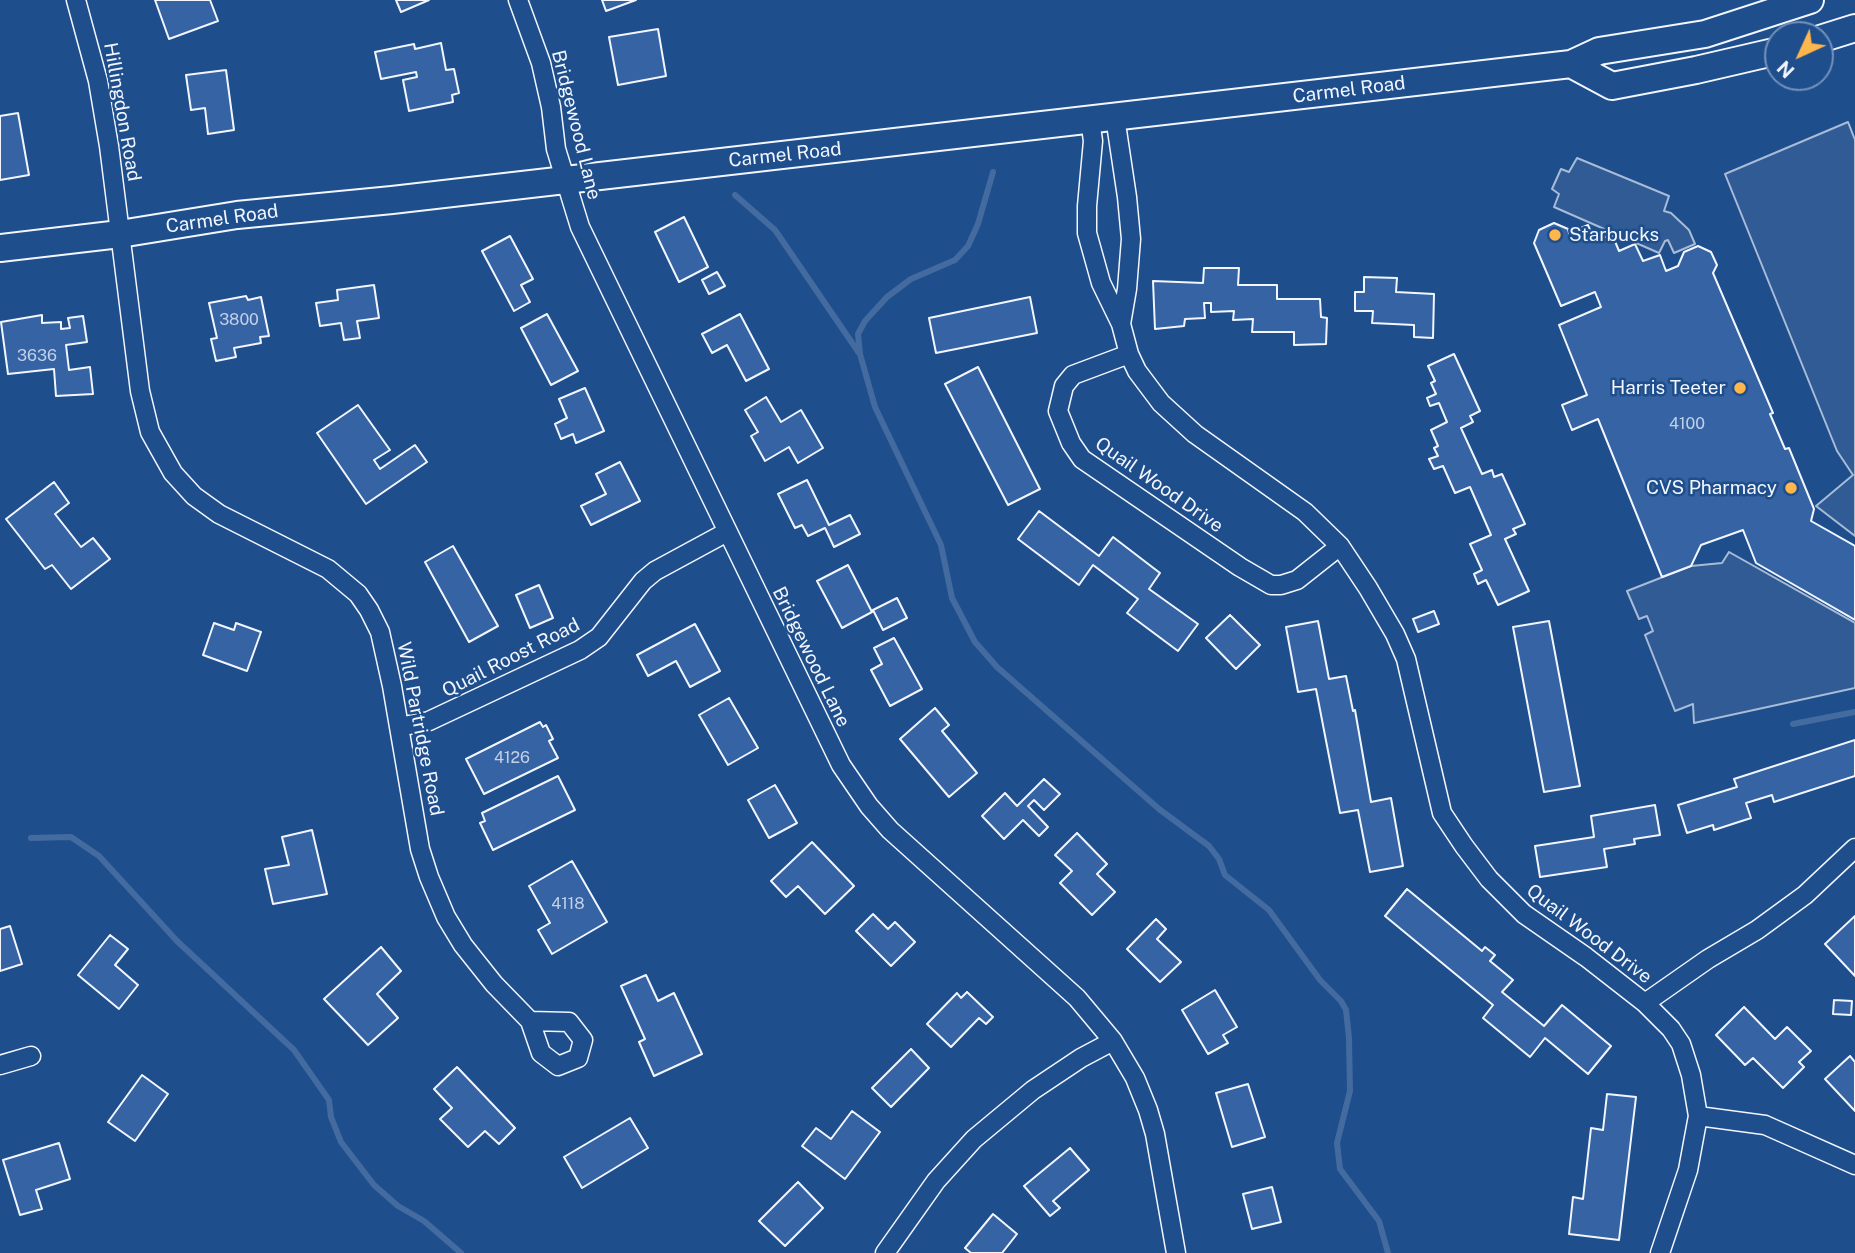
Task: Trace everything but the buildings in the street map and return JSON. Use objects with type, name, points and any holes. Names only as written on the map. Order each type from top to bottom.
[{"type":"main road","name":"Carmel Road","points":[[0,248],[237,215],[565,180],[1571,64],[1599,51],[1705,34],[1811,0]]},
{"type":"main road","points":[[1834,35],[1855,28]]},
{"type":"main road","points":[[1571,64],[1612,86],[1764,54]]},
{"type":"street","name":"Hillingdon Road","points":[[76,0],[98,81],[120,233]]},
{"type":"street","name":"Bridgewood Lane","points":[[518,0],[541,63],[551,107],[556,149],[580,227],[835,754],[869,806],[890,830],[1077,998],[1113,1041],[1135,1078],[1148,1110],[1176,1253]]},
{"type":"street","name":"Quail Wood Drive","points":[[1102,119],[1093,142],[1087,233],[1101,283],[1121,324],[1129,354],[1148,386],[1195,434],[1305,512],[1340,546],[1395,634],[1406,659],[1442,813],[1464,846],[1489,878],[1524,914],[1645,1003],[1671,1029],[1681,1044],[1691,1075],[1698,1116],[1688,1170],[1660,1253]]},
{"type":"street","name":"Quail Wood Drive","points":[[1102,119],[1127,197],[1131,239],[1121,324]]},
{"type":"street","name":"Wild Partridge Road","points":[[120,233],[143,412],[159,451],[173,474],[194,496],[219,514],[328,569],[358,594],[369,610],[380,632],[421,849],[429,877],[442,908],[463,945],[494,984],[530,1021]]},
{"type":"street","name":"Quail Wood Drive","points":[[1129,354],[1091,366],[1073,375],[1064,386],[1058,411],[1071,443],[1082,459],[1240,567],[1271,585],[1297,580],[1340,546]]},
{"type":"street","name":"Quail Roost Road","points":[[399,727],[429,721],[580,650],[598,637],[623,603],[649,576],[727,532]]},
{"type":"street","points":[[1645,1003],[1795,902],[1855,848]]},
{"type":"street","points":[[885,1253],[936,1181],[974,1139],[1033,1090],[1081,1058],[1113,1041]]},
{"type":"street","points":[[0,1065],[31,1056]]},
{"type":"street","points":[[1698,1116],[1765,1125],[1855,1165]]},
{"type":"shaded area","points":[[1848,122],[1855,140],[1855,536],[1816,506],[1853,475],[1837,451],[1725,174]]},
{"type":"shaded area","points":[[1577,158],[1669,196],[1664,211],[1671,213],[1689,230],[1695,244],[1674,253],[1668,240],[1659,253],[1554,207],[1559,194],[1552,189],[1561,169],[1569,172]]},
{"type":"shaded area","points":[[1729,552],[1855,623],[1855,688],[1694,723],[1693,704],[1675,711],[1645,635],[1653,631],[1647,616],[1639,619],[1627,591],[1691,566],[1722,563]]},
{"type":"waterway","points":[[993,172],[978,224],[968,246],[955,260],[911,279],[887,297],[865,321],[858,334],[860,354],[875,407],[941,545],[952,598],[975,642],[997,667],[1159,809],[1209,846],[1219,859],[1225,875],[1269,910],[1320,980],[1341,1001],[1346,1010],[1349,1038],[1350,1091],[1337,1143],[1340,1169],[1379,1221],[1388,1253]]},
{"type":"waterway","points":[[735,195],[775,230],[859,353]]},
{"type":"waterway","points":[[1793,724],[1855,712]]},
{"type":"waterway","points":[[31,838],[71,837],[99,856],[177,941],[294,1050],[329,1100],[331,1117],[341,1142],[374,1185],[398,1206],[424,1221],[461,1253]]},
{"type":"place","name":"Starbucks","points":[[1555,235]]},
{"type":"place","name":"Harris Teeter","points":[[1740,388]]},
{"type":"place","name":"CVS Pharmacy","points":[[1791,488]]}]
